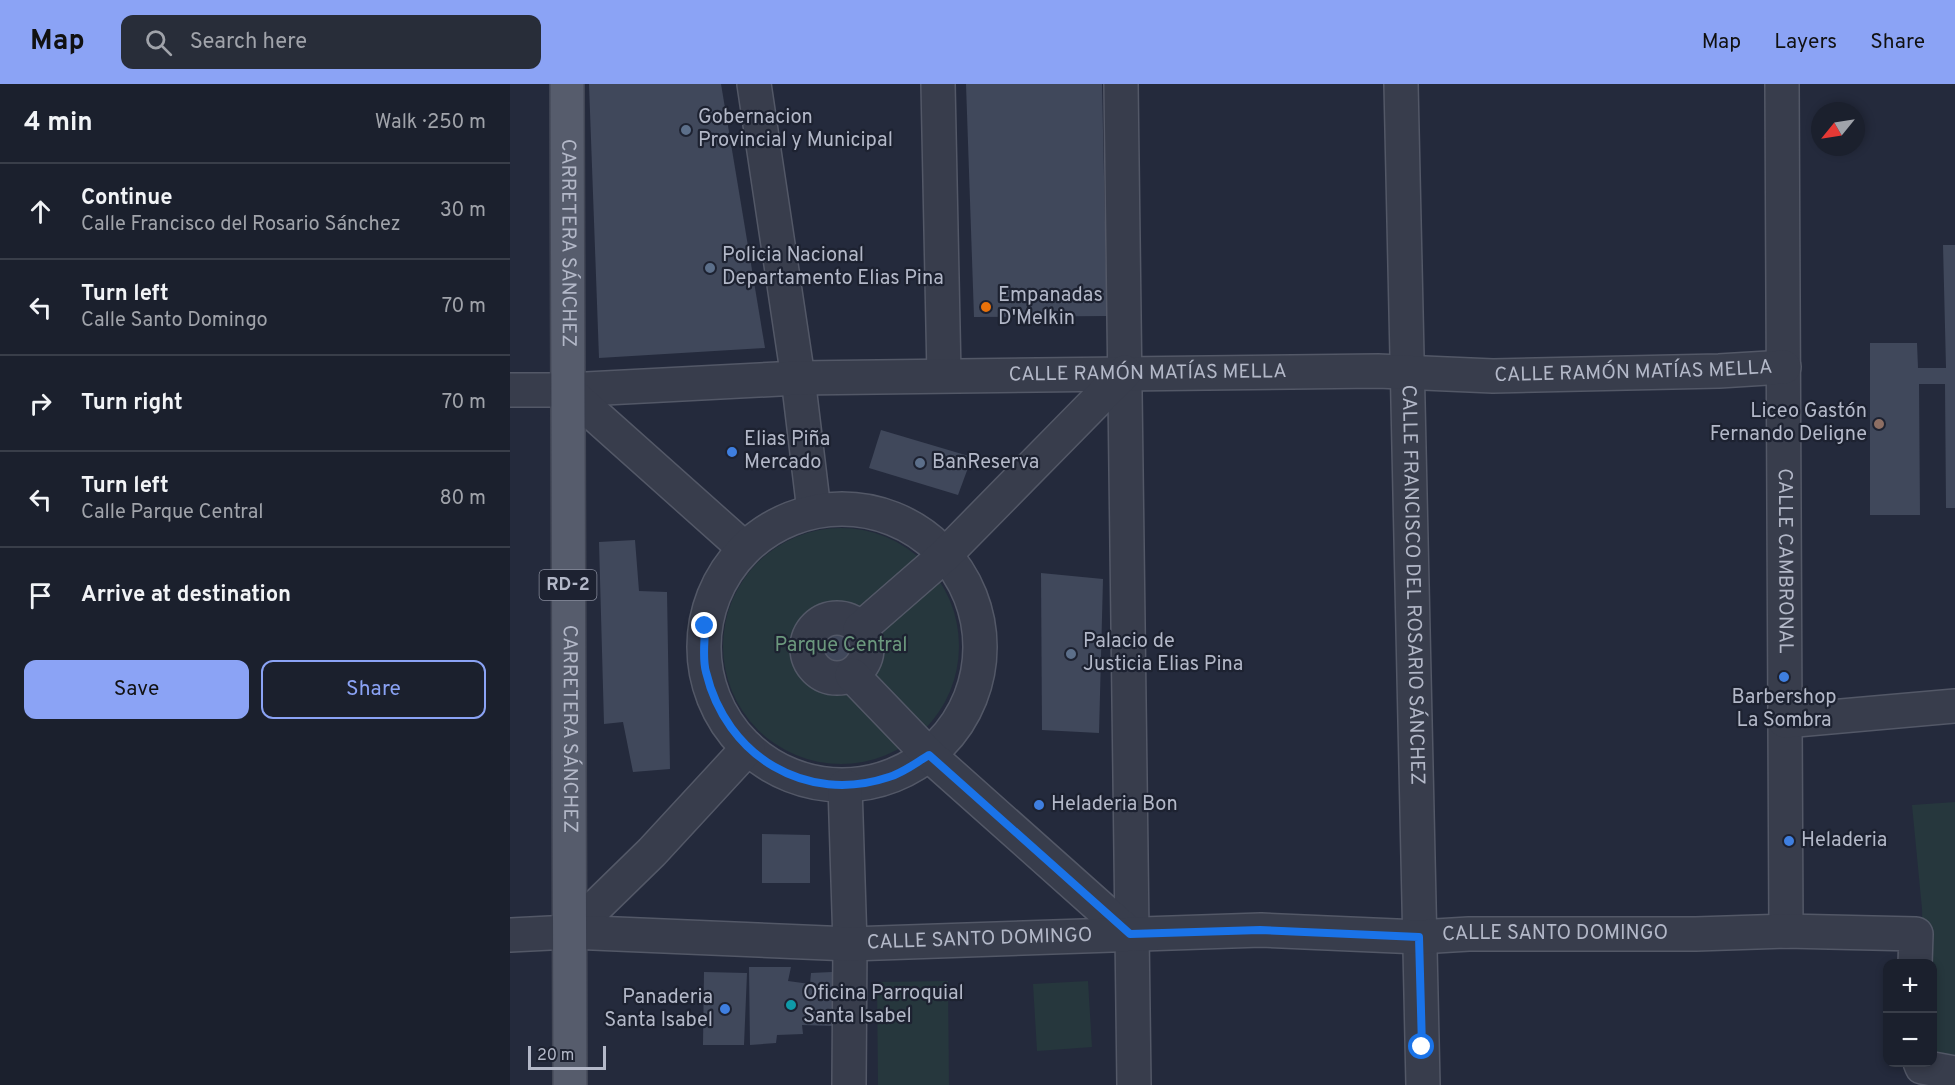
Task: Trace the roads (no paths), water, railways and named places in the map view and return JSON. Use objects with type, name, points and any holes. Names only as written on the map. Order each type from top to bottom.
[{"type":"main road","name":"CARRETERA SÁNCHEZ","points":[[567,84],[570,1085]]},
{"type":"street","points":[[754,84],[798,378],[814,511]]},
{"type":"street","points":[[938,84],[944,375]]},
{"type":"street","points":[[1120,84],[1130,934],[1134,1085]]},
{"type":"street","name":"CALLE FRANCISCO DEL ROSARIO SÁNCHEZ","points":[[1401,84],[1423,1085]]},
{"type":"street","name":"CALLE CAMBRONAL","points":[[1782,84],[1786,931]]},
{"type":"street","name":"CALLE RAMÓN MATÍAS MELLA","points":[[510,390],[567,390],[798,378],[944,375],[1407,371],[1493,376],[1719,371],[1784,367]]},
{"type":"street","points":[[860,629],[945,555],[1125,372]]},
{"type":"street","points":[[567,390],[744,548]]},
{"type":"street","points":[[849,508],[885,515],[918,531],[945,555],[969,592],[980,636],[976,681],[959,722],[929,755],[890,777],[845,786],[810,782],[777,769],[747,748],[720,713],[705,671],[705,626],[718,584],[744,548],[776,524],[814,511],[849,508]]},
{"type":"street","points":[[831,619],[852,622],[860,629],[866,638],[867,650],[865,660],[852,675],[834,678],[818,671],[810,663],[808,640],[820,622],[831,619]]},
{"type":"street","points":[[852,675],[929,755],[1130,934]]},
{"type":"street","points":[[1785,721],[1955,706]]},
{"type":"street","points":[[570,932],[652,852],[747,748]]},
{"type":"street","points":[[845,786],[850,944],[849,1085]]},
{"type":"street","name":"CALLE SANTO DOMINGO","points":[[510,935],[570,932],[850,944],[1260,930],[1419,937],[1469,934],[1696,934],[1786,931],[1915,949]]},
{"type":"street","points":[[1922,1067],[1955,1073]]},
{"type":"place","name":"Gobernacion Provincial y Municipal","points":[[686,130]]},
{"type":"place","name":"Policia Nacional Departamento Elias Pina","points":[[710,268]]},
{"type":"place","name":"Empanadas D'Melkin","points":[[986,307]]},
{"type":"place","name":"Liceo Gastón Fernando Deligne","points":[[1879,424]]},
{"type":"place","name":"Elias Piña Mercado","points":[[732,452]]},
{"type":"place","name":"BanReserva","points":[[920,463]]},
{"type":"place","name":"Palacio de Justicia Elias Pina","points":[[1071,654]]},
{"type":"place","name":"Barbershop La Sombra","points":[[1784,677]]},
{"type":"place","name":"Heladeria Bon","points":[[1039,805]]},
{"type":"place","name":"Heladeria","points":[[1789,841]]},
{"type":"place","name":"Oficina Parroquial Santa Isabel","points":[[791,1005]]},
{"type":"place","name":"Panaderia Santa Isabel","points":[[725,1009]]},
{"type":"park label","name":"Parque Central","points":[[841,646]]}]
